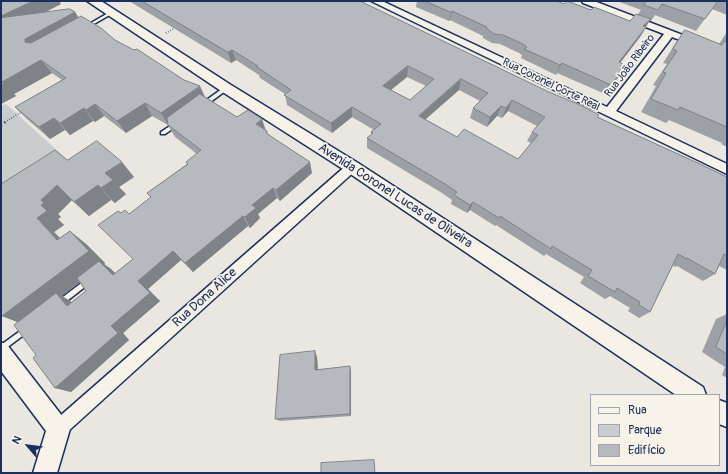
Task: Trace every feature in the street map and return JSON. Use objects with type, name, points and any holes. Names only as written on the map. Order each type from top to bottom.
[{"type":"street","name":"Avenida Coronel Lucas de Oliveira","points":[[93,1],[226,88],[352,167],[693,394]]},
{"type":"street","name":"Rua Coronel Corte Real","points":[[375,1],[727,169]]},
{"type":"street","points":[[586,1],[727,55]]},
{"type":"street","name":"Rua João Ribeiro","points":[[609,113],[670,33]]},
{"type":"street","name":"Rua Dona Alice","points":[[58,429],[352,167]]},
{"type":"street","points":[[1,352],[58,429],[45,473]]},
{"type":"lane","points":[[78,31],[111,13]]},
{"type":"lane","points":[[198,108],[226,88]]},
{"type":"lane","points":[[163,133],[180,121]]},
{"type":"lane","points":[[58,305],[95,276]]},
{"type":"lane","points":[[1,349],[33,324]]},
{"type":"path","points":[[154,40],[180,26]]},
{"type":"path","points":[[1,125],[26,109]]},
{"type":"green space","points":[[6,104],[71,163],[1,207],[1,106]]},
{"type":"building","points":[[1,1],[33,1],[1,16]]},
{"type":"building","points":[[142,1],[360,1],[549,92],[578,104],[599,115],[597,117],[727,177],[727,255],[724,254],[715,274],[678,254],[650,312],[639,305],[640,302],[617,288],[615,292],[588,276],[592,270],[552,246],[551,249],[500,216],[499,218],[473,202],[470,205],[454,195],[457,192],[445,184],[367,138],[373,133],[371,132],[381,124],[352,107],[331,123],[284,95],[291,90],[257,67],[258,66],[232,50],[228,52]],"holes":[[[408,66],[434,79],[410,100],[383,86]],[[461,79],[488,93],[473,108],[490,117],[501,106],[506,108],[512,100],[545,117],[532,132],[538,135],[518,159],[464,129],[457,137],[419,116]]]},
{"type":"building","points":[[425,1],[557,1],[564,4],[567,1],[591,10],[594,7],[630,21],[636,14],[651,19],[643,26],[646,27],[619,62],[626,66],[611,85],[562,63],[560,65],[524,49],[527,47],[523,44],[503,35],[494,34],[486,28],[487,27],[452,11],[451,12]]},
{"type":"building","points":[[647,1],[718,1],[705,19],[662,4],[658,10],[644,5]]},
{"type":"building","points":[[70,9],[75,12],[25,39],[25,42],[31,43],[81,16],[101,28],[115,40],[134,50],[137,49],[184,80],[200,86],[161,113],[145,103],[117,121],[95,104],[86,110],[84,108],[60,123],[54,118],[39,127],[15,107],[66,78],[41,60],[2,82],[4,84],[1,85],[1,18]]},
{"type":"building","points":[[685,30],[722,45],[724,41],[727,42],[727,127],[680,107],[678,110],[651,99],[666,73],[663,72],[677,51],[673,49]]},
{"type":"building","points":[[200,94],[237,117],[248,110],[262,119],[256,124],[267,131],[266,133],[310,162],[276,190],[273,188],[252,205],[256,208],[245,217],[243,216],[185,263],[173,251],[138,281],[150,293],[111,326],[118,333],[55,388],[33,358],[36,355],[14,325],[56,293],[67,306],[86,291],[77,278],[99,261],[113,275],[133,259],[98,225],[118,211],[121,213],[125,210],[129,214],[151,197],[147,193],[188,164],[186,162],[201,150],[168,125],[167,118]]},
{"type":"building","points":[[97,141],[122,162],[105,173],[113,180],[101,188],[98,185],[74,202],[57,185],[41,200],[44,203],[41,205],[47,211],[37,218],[57,240],[70,231],[89,251],[2,316],[1,184],[55,150],[67,160]]},
{"type":"building","points":[[727,321],[727,354],[716,347]]},
{"type":"building","points":[[315,351],[315,370],[350,366],[350,414],[275,419],[280,355]]},
{"type":"building","points":[[374,460],[375,473],[321,473],[321,463]]}]
